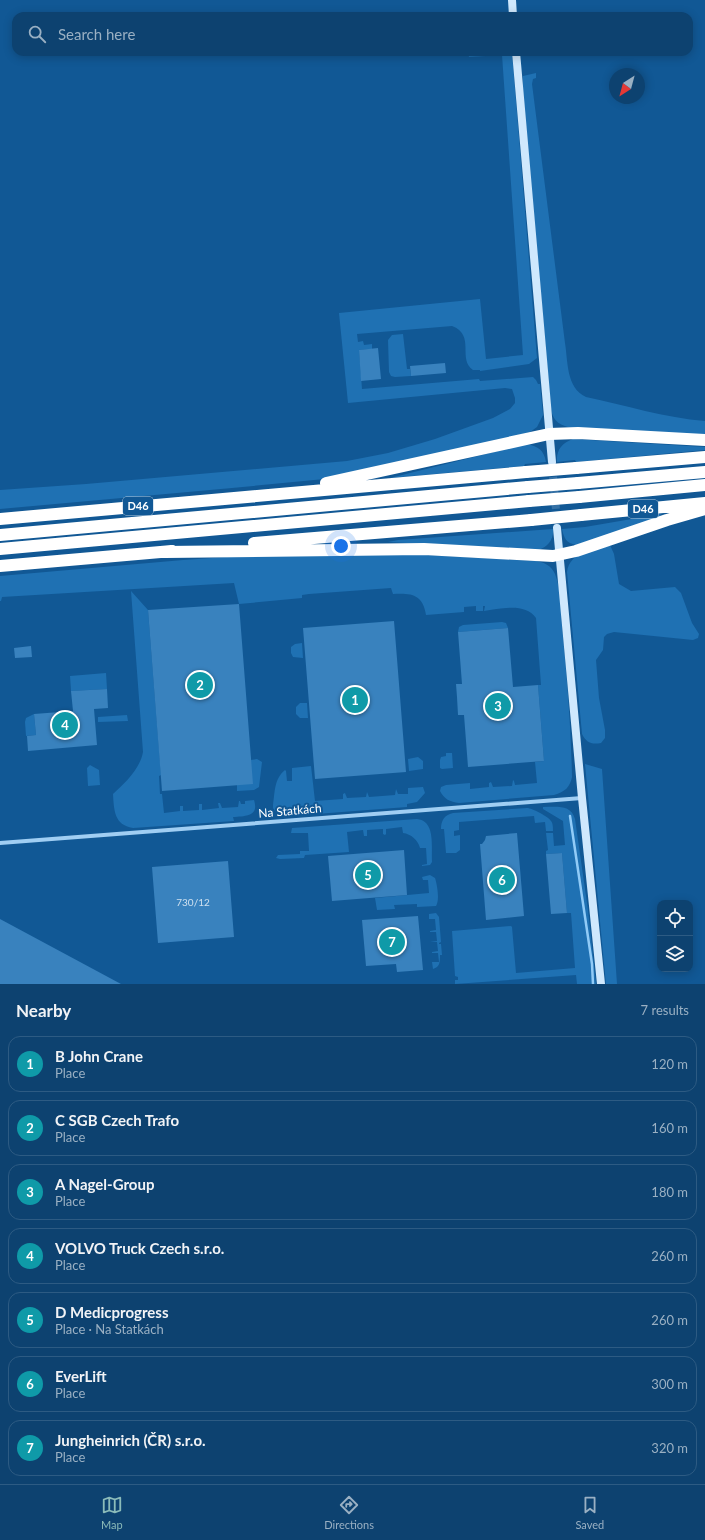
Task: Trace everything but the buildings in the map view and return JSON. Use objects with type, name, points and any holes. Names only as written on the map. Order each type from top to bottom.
[{"type":"highway","points":[[276,494],[550,434],[578,433],[705,440]]},
{"type":"highway","name":"D46","points":[[0,519],[526,472],[705,458]]},
{"type":"highway","points":[[0,535],[705,472]]},
{"type":"highway","points":[[0,549],[705,485]]},
{"type":"highway","name":"D46","points":[[0,566],[531,520],[705,503]]},
{"type":"highway","points":[[164,552],[424,550],[544,556],[560,555],[705,509]]},
{"type":"main road","points":[[512,0],[513,12]]},
{"type":"main road","points":[[516,56],[552,462]]},
{"type":"main road","points":[[558,528],[582,798],[601,984]]},
{"type":"street","name":"Na Statkách","points":[[0,843],[582,798]]},
{"type":"shaded area","points":[[502,56],[512,56],[537,358],[529,364],[480,371],[473,370],[468,365],[466,360],[465,341],[463,335],[459,330],[452,326],[357,334],[358,342],[363,341],[364,345],[372,344],[372,349],[359,350],[362,389],[479,379],[480,381],[533,377],[538,384],[540,384],[543,415],[537,427],[530,432],[483,444],[335,478],[0,509],[0,490],[347,461],[388,453],[435,439],[493,418],[510,409],[515,403],[512,389],[505,388],[348,403],[339,313],[480,299],[486,359],[523,355]]},
{"type":"shaded area","points":[[536,73],[536,78],[533,79],[532,84],[571,381],[579,393],[586,397],[660,414],[705,421],[705,436],[573,428],[558,423],[552,413],[523,93],[523,76]]},
{"type":"shaded area","points":[[403,334],[407,369],[410,369],[411,376],[395,377],[391,376],[389,372],[388,340],[392,335]]},
{"type":"shaded area","points":[[573,439],[705,447],[705,450],[576,462],[575,460],[557,462],[560,448]]},
{"type":"shaded area","points":[[526,444],[540,449],[544,454],[546,462],[525,464],[524,466],[390,478]]},
{"type":"shaded area","points":[[661,514],[658,519],[576,545],[566,540],[562,529],[585,527]]},
{"type":"shaded area","points":[[553,529],[550,542],[545,547],[538,550],[388,542],[398,540]]},
{"type":"shaded area","points":[[610,545],[614,554],[619,584],[631,591],[675,587],[681,593],[692,623],[699,634],[698,638],[693,640],[614,632],[607,634],[604,637],[603,650],[596,660],[599,698],[605,738],[601,743],[594,744],[587,741],[582,734],[567,572],[569,565],[573,560],[583,552]]},
{"type":"shaded area","points":[[270,554],[426,555],[536,561],[550,566],[557,580],[560,600],[571,739],[572,777],[570,784],[564,791],[554,795],[459,803],[448,800],[440,791],[441,787],[446,785],[470,783],[470,789],[489,787],[489,783],[491,782],[493,787],[512,786],[513,780],[515,785],[537,783],[535,762],[544,761],[538,685],[541,685],[536,618],[531,613],[519,608],[484,611],[485,606],[483,606],[483,611],[476,611],[476,606],[464,607],[464,612],[426,615],[419,599],[411,595],[393,594],[391,588],[309,594],[302,595],[302,598],[239,604],[234,583],[2,597],[0,601],[0,576]]},
{"type":"shaded area","points":[[131,591],[148,610],[161,775],[159,776],[160,794],[162,794],[164,813],[180,811],[180,806],[183,806],[183,811],[199,810],[199,804],[202,804],[202,810],[219,808],[218,803],[220,803],[222,808],[238,807],[239,801],[241,804],[245,804],[245,801],[254,800],[255,809],[251,814],[233,817],[234,821],[133,828],[122,824],[116,816],[113,794],[135,770],[139,764],[143,752]]},
{"type":"shaded area","points":[[506,623],[508,628],[458,632],[459,627],[463,625]]},
{"type":"shaded area","points":[[302,643],[303,658],[293,657],[291,647],[295,644]]},
{"type":"shaded area","points":[[106,673],[107,689],[71,691],[70,676]]},
{"type":"shaded area","points":[[300,703],[307,703],[308,718],[300,718],[296,714],[296,707]]},
{"type":"shaded area","points":[[34,714],[36,735],[26,736],[26,718]]},
{"type":"shaded area","points":[[127,715],[128,721],[98,722],[98,717]]},
{"type":"shaded area","points":[[446,753],[452,753],[453,768],[440,768],[441,757],[446,756]]},
{"type":"shaded area","points":[[418,757],[423,761],[423,769],[409,771],[408,759]]},
{"type":"shaded area","points":[[257,759],[262,762],[259,787],[254,790],[237,791],[237,785],[251,760]]},
{"type":"shaded area","points":[[585,764],[602,769],[617,984],[606,984]]},
{"type":"shaded area","points":[[90,765],[99,770],[100,785],[88,786],[87,768]]},
{"type":"shaded area","points":[[311,766],[315,801],[343,799],[343,794],[345,793],[347,798],[366,797],[367,792],[369,797],[395,795],[396,789],[398,794],[408,794],[408,788],[423,787],[425,793],[417,802],[407,804],[407,807],[290,816],[278,814],[273,808],[273,805],[277,782],[281,774],[285,770],[287,781],[292,781],[292,768]]},
{"type":"shaded area","points":[[543,807],[562,807],[570,811],[575,819],[588,910],[596,984],[577,984],[576,975],[455,984],[455,980],[458,980],[458,977],[455,976],[452,931],[511,926],[516,973],[575,968],[571,913],[567,913],[562,853],[546,854],[546,851],[548,850],[546,833],[553,833],[554,846],[565,845],[563,821],[543,809]]},
{"type":"shaded area","points":[[527,808],[550,819],[553,826],[553,831],[546,831],[545,822],[535,823],[534,816],[459,822],[459,830],[454,831],[454,836],[460,835],[460,850],[456,853],[446,853],[444,829],[441,829],[442,821],[447,815],[453,813]]},
{"type":"shaded area","points":[[417,819],[427,824],[430,830],[432,842],[432,862],[430,865],[422,866],[427,864],[426,848],[420,848],[418,842],[414,838],[403,833],[402,827],[386,829],[385,835],[383,834],[383,829],[367,830],[367,836],[364,836],[363,830],[347,832],[349,852],[305,855],[304,858],[276,858],[278,855],[300,854],[300,851],[309,851],[308,833],[291,833],[292,828]]},
{"type":"shaded area","points":[[430,875],[435,878],[437,884],[438,896],[436,906],[417,907],[417,904],[394,905],[395,909],[377,910],[375,898],[429,893],[428,880],[423,880],[422,877]]},
{"type":"shaded area","points":[[436,913],[439,917],[441,942],[439,944],[441,944],[442,955],[440,955],[440,962],[438,966],[433,969],[432,962],[439,962],[438,953],[432,953],[438,951],[437,942],[430,941],[437,941],[436,932],[430,932],[436,930],[435,919],[429,919],[429,914]]},
{"type":"waterway","points":[[570,816],[592,964],[593,984]]},
{"type":"tunnel","points":[[552,465],[557,521]]},
{"type":"place","name":"C SGB Czech Trafo","points":[[200,685]]},
{"type":"place","name":"B John Crane","points":[[355,700]]},
{"type":"place","name":"A Nagel-Group","points":[[498,706]]},
{"type":"place","name":"VOLVO Truck Czech s.r.o.","points":[[65,725]]},
{"type":"place","name":"D Medicprogress","points":[[368,875]]},
{"type":"place","name":"EverLift","points":[[502,880]]},
{"type":"place","name":"Jungheinrich (ČR) s.r.o.","points":[[392,942]]}]
